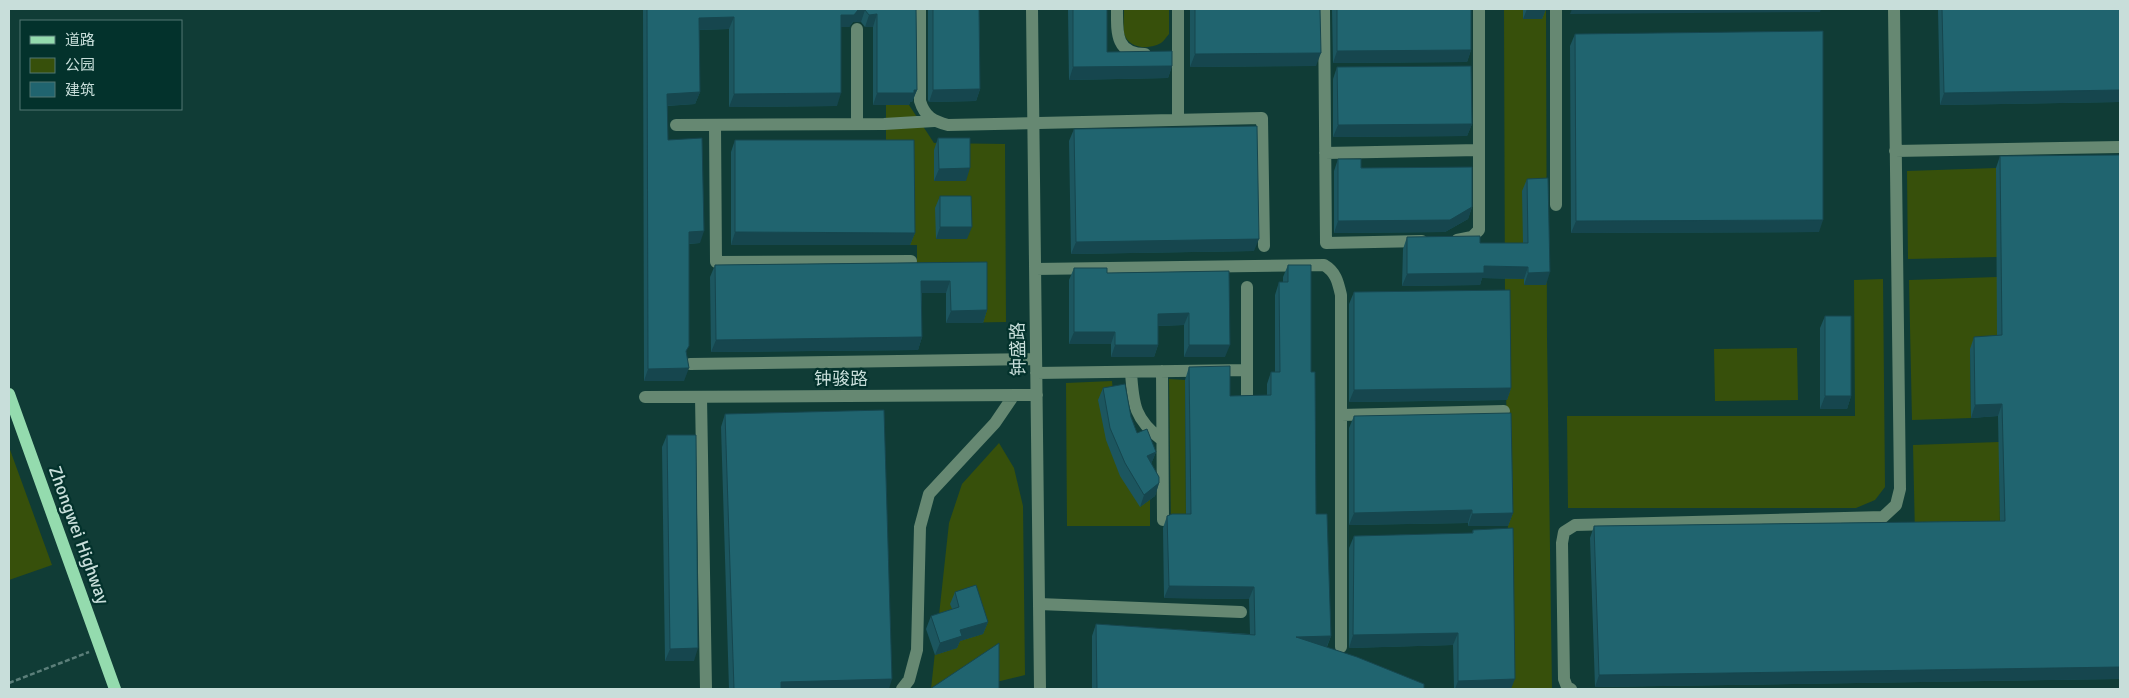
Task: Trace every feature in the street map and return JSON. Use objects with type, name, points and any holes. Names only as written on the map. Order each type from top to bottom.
[{"type":"main road","name":"Zhongwei Highway","points":[[9,394],[115,689]]},
{"type":"street","points":[[920,9],[920,101],[924,113],[934,121],[948,125],[1262,118],[1264,246]]},
{"type":"street","name":"钟盛路","points":[[1032,9],[1040,689]]},
{"type":"street","points":[[1117,9],[1117,35],[1122,45],[1130,52],[1139,54],[1168,54]]},
{"type":"street","points":[[1178,9],[1168,54],[1178,119]]},
{"type":"street","points":[[1324,9],[1329,71],[1325,152],[1326,243],[1461,240],[1472,237],[1479,230],[1479,150],[1474,70],[1479,9]]},
{"type":"street","points":[[1556,9],[1556,205]]},
{"type":"street","points":[[1570,689],[1567,688],[1564,679],[1562,543],[1564,532],[1575,525],[1883,517],[1896,505],[1900,489],[1894,9]]},
{"type":"street","points":[[857,29],[857,124]]},
{"type":"street","points":[[676,126],[913,124],[934,121]]},
{"type":"street","points":[[715,126],[716,262],[911,261]]},
{"type":"street","points":[[1895,151],[2120,147]]},
{"type":"street","points":[[1325,152],[1479,150]]},
{"type":"street","points":[[1035,269],[1324,266],[1330,269],[1336,276],[1345,295],[1341,415],[1345,538],[1340,647]]},
{"type":"street","points":[[1247,287],[1247,400]]},
{"type":"street","points":[[690,364],[1036,359]]},
{"type":"street","points":[[1036,373],[1247,370]]},
{"type":"street","points":[[1162,371],[1163,520]]},
{"type":"street","points":[[1131,372],[1133,394],[1138,414],[1147,429],[1162,440]]},
{"type":"street","points":[[902,689],[909,680],[917,650],[920,528],[929,494],[995,423],[1014,395]]},
{"type":"street","name":"钟骏路","points":[[645,397],[1036,395]]},
{"type":"street","points":[[701,397],[706,689]]},
{"type":"street","points":[[1341,415],[1504,411]]},
{"type":"street","points":[[1039,604],[1241,612]]},
{"type":"path","points":[[9,684],[100,648]]},
{"type":"green space","points":[[1124,9],[1169,9],[1169,34],[1162,42],[1151,47],[1134,45],[1126,38],[1124,33]]},
{"type":"green space","points":[[1504,9],[1546,9],[1547,338],[1552,689],[1510,689],[1505,302]]},
{"type":"green space","points":[[886,105],[909,105],[934,143],[1005,144],[1006,322],[946,323],[946,293],[917,293],[917,245],[910,245],[886,153]]},
{"type":"green space","points":[[1996,168],[1997,257],[1908,259],[1907,171]]},
{"type":"green space","points":[[1997,277],[1998,348],[1970,349],[1971,418],[1912,420],[1909,280]]},
{"type":"green space","points":[[1883,279],[1885,487],[1875,500],[1856,508],[1568,508],[1567,416],[1855,416],[1854,280]]},
{"type":"green space","points":[[1797,348],[1798,400],[1715,401],[1714,349]]},
{"type":"green space","points":[[1169,379],[1185,380],[1186,526],[1171,526]]},
{"type":"green space","points":[[1112,381],[1115,415],[1150,495],[1150,526],[1067,526],[1066,383]]},
{"type":"green space","points":[[1999,442],[2000,533],[1915,535],[1913,445]]},
{"type":"green space","points":[[999,443],[1014,468],[1023,506],[1025,675],[967,689],[931,689],[949,523],[962,484]]},
{"type":"green space","points":[[9,447],[52,565],[9,580]]},
{"type":"building","points":[[647,9],[916,9],[917,90],[914,90],[914,93],[877,93],[877,14],[869,15],[865,10],[858,10],[854,15],[841,15],[841,93],[734,94],[734,17],[699,18],[700,92],[667,94],[668,140],[702,138],[704,231],[689,232],[689,346],[686,351],[689,368],[648,369]]},
{"type":"building","points":[[933,9],[979,9],[980,89],[933,90]]},
{"type":"building","points":[[1073,9],[1107,9],[1107,52],[1172,51],[1172,66],[1073,67]]},
{"type":"building","points":[[1195,9],[1320,9],[1321,53],[1195,54]]},
{"type":"building","points":[[1337,9],[1471,9],[1471,50],[1337,51]]},
{"type":"building","points":[[1942,9],[2120,9],[2120,90],[1944,93]]},
{"type":"building","points":[[1823,31],[1823,220],[1576,221],[1575,34]]},
{"type":"building","points":[[1471,66],[1472,124],[1338,125],[1337,67]]},
{"type":"building","points":[[1257,126],[1259,239],[1076,242],[1074,129]]},
{"type":"building","points":[[938,138],[970,138],[970,168],[939,169]]},
{"type":"building","points":[[735,140],[914,140],[915,233],[735,232]]},
{"type":"building","points":[[2120,155],[2120,667],[1599,675],[1594,526],[2005,521],[2002,404],[1975,405],[1974,337],[2002,335],[2000,156]]},
{"type":"building","points":[[1338,159],[1361,159],[1361,168],[1472,167],[1472,207],[1450,220],[1338,221]]},
{"type":"building","points":[[1548,178],[1550,272],[1528,273],[1528,267],[1484,266],[1484,273],[1407,274],[1407,237],[1480,236],[1480,243],[1528,243],[1527,179]]},
{"type":"building","points":[[940,196],[971,196],[972,227],[940,227]]},
{"type":"building","points":[[987,262],[987,310],[951,311],[950,281],[921,281],[922,337],[716,340],[715,265]]},
{"type":"building","points":[[1288,265],[1311,265],[1311,372],[1315,372],[1316,514],[1327,514],[1331,636],[1296,637],[1357,657],[1424,684],[1424,689],[1097,689],[1096,624],[1255,635],[1254,587],[1169,586],[1167,516],[1172,514],[1191,514],[1189,367],[1230,366],[1230,396],[1271,395],[1271,372],[1280,372],[1279,282],[1288,282]]},
{"type":"building","points":[[1074,268],[1107,268],[1107,273],[1229,271],[1230,345],[1189,345],[1189,313],[1158,314],[1158,345],[1115,345],[1115,332],[1074,332]]},
{"type":"building","points":[[1510,290],[1511,388],[1354,390],[1354,292]]},
{"type":"building","points":[[1825,316],[1851,316],[1851,396],[1825,396]]},
{"type":"building","points":[[1125,384],[1131,417],[1137,433],[1147,429],[1156,452],[1147,456],[1159,477],[1159,483],[1144,495],[1125,463],[1110,428],[1103,388]]},
{"type":"building","points":[[884,410],[892,679],[781,682],[781,689],[734,689],[725,414]]},
{"type":"building","points":[[1511,413],[1513,513],[1472,514],[1472,510],[1354,513],[1354,416]]},
{"type":"building","points":[[667,435],[696,435],[698,648],[670,649]]},
{"type":"building","points":[[1513,528],[1515,679],[1458,681],[1458,633],[1353,635],[1354,536],[1473,533],[1473,530]]},
{"type":"building","points":[[976,585],[988,622],[960,630],[962,636],[940,643],[931,616],[959,607],[955,592]]},
{"type":"building","points":[[999,643],[999,689],[930,689]]}]
